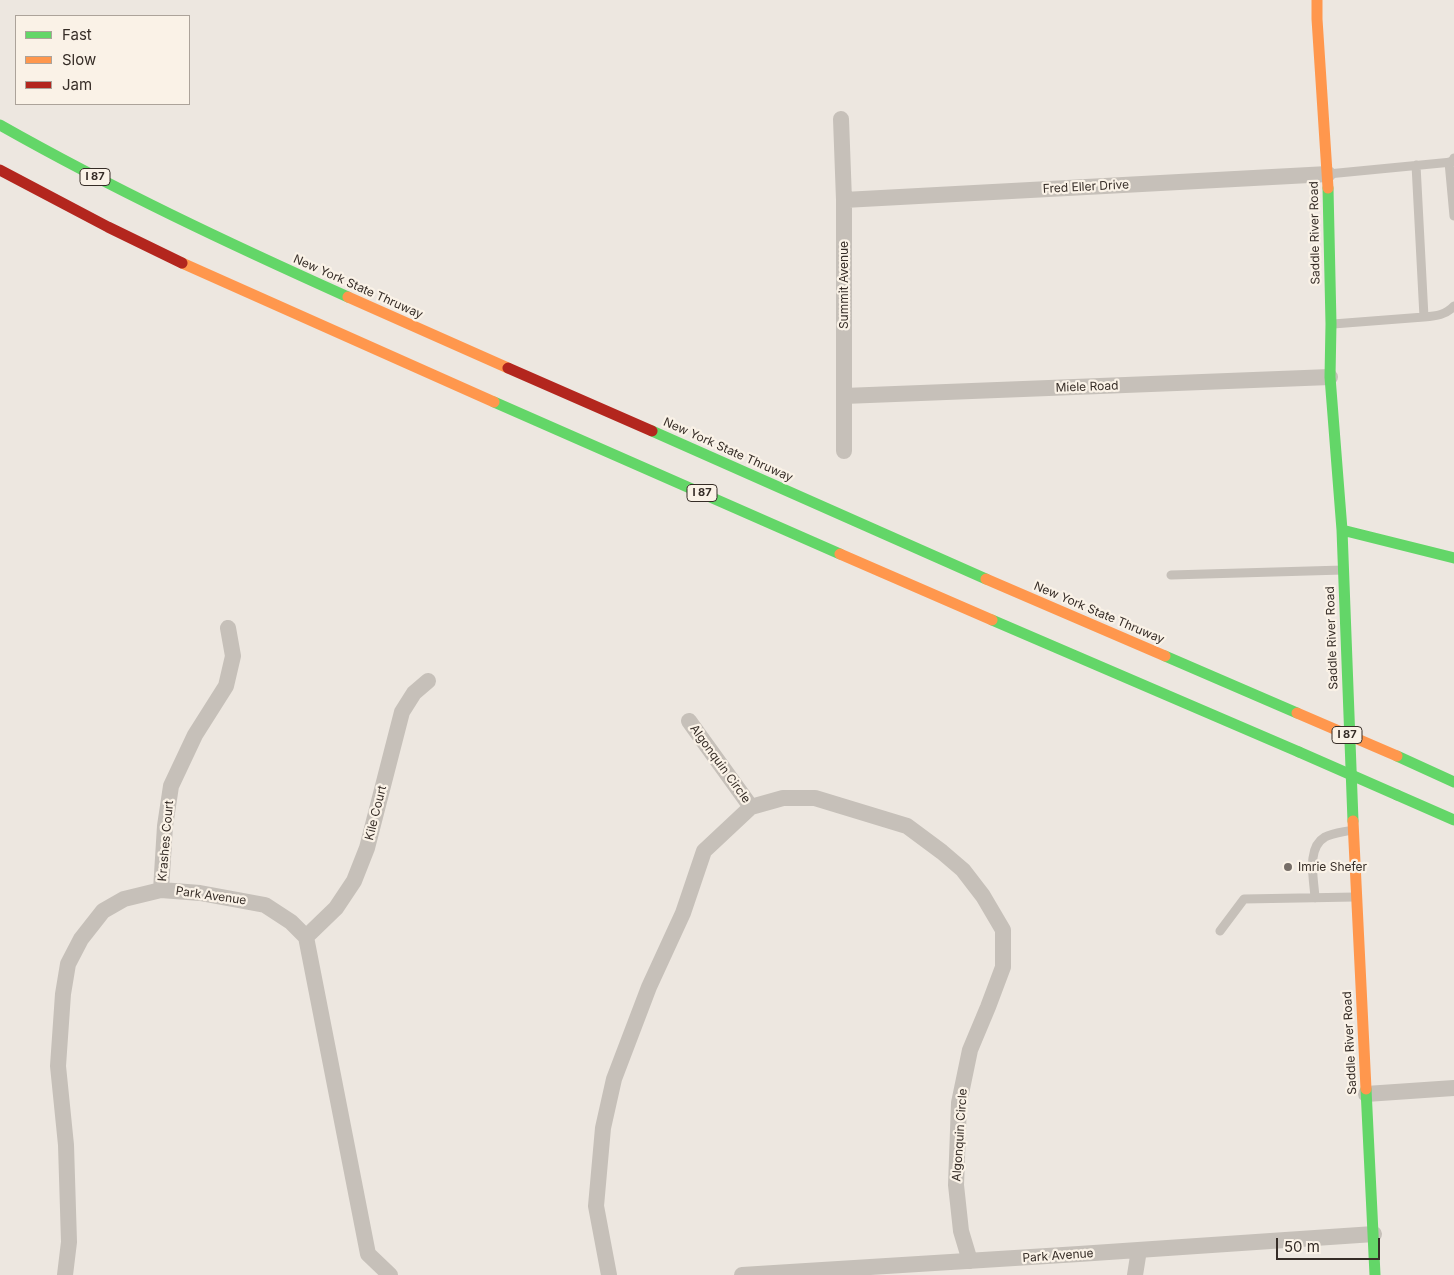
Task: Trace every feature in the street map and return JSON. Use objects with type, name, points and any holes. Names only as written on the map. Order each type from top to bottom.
[{"type":"main road","name":"Saddle River Road","points":[[1317,0],[1328,174],[1331,324],[1330,377],[1342,530],[1355,896],[1375,1275]]},
{"type":"main road","name":"New York State Thruway","points":[[0,125],[51,154],[232,245],[952,564],[1454,782]]},
{"type":"main road","name":"I 87","points":[[0,170],[108,228],[204,274],[936,596],[1454,820]]},
{"type":"main road","points":[[1342,530],[1454,558]]},
{"type":"street","name":"Summit Avenue","points":[[841,119],[844,200],[844,451]]},
{"type":"street","name":"Fred Eller Drive","points":[[844,200],[1328,174]]},
{"type":"street","name":"Miele Road","points":[[844,396],[1330,377]]},
{"type":"street","name":"Krashes Court","points":[[161,890],[165,826],[172,786],[195,735],[226,686],[233,656],[228,628]]},
{"type":"street","name":"Kile Court","points":[[306,937],[336,908],[354,881],[367,848],[402,712],[414,692],[428,681]]},
{"type":"street","name":"Algonquin Circle","points":[[689,721],[751,807]]},
{"type":"street","name":"Algonquin Circle","points":[[609,1275],[596,1206],[603,1128],[614,1079],[649,987],[683,913],[704,851],[751,807],[783,798],[816,798],[907,826],[963,870],[983,896],[1003,930],[1003,967],[970,1050],[959,1104],[956,1186],[961,1231],[970,1261]]},
{"type":"street","name":"Park Avenue","points":[[64,1275],[70,1242],[66,1145],[58,1066],[63,994],[68,964],[81,939],[103,911],[124,899],[161,890],[200,893],[265,905],[290,922],[306,937]]},
{"type":"street","points":[[306,937],[368,1254],[390,1275]]},
{"type":"street","points":[[1366,1094],[1454,1088]]},
{"type":"street","name":"Park Avenue","points":[[742,1275],[787,1274],[1374,1234]]},
{"type":"street","points":[[1135,1275],[1139,1250]]},
{"type":"lane","points":[[1328,174],[1452,160],[1454,216]]},
{"type":"lane","points":[[1416,165],[1424,317]]},
{"type":"lane","points":[[1331,324],[1424,317],[1447,312],[1454,306]]},
{"type":"lane","points":[[1171,575],[1343,570]]},
{"type":"lane","points":[[1315,898],[1313,859],[1317,845],[1323,838],[1330,835],[1353,830]]},
{"type":"lane","points":[[1220,931],[1244,899],[1355,896]]},
{"type":"traffic: fast","points":[[0,125],[172,215],[348,297]]},
{"type":"traffic: fast","points":[[1328,188],[1331,324],[1330,377],[1342,530],[1353,821]]},
{"type":"traffic: fast","points":[[494,402],[840,554]]},
{"type":"traffic: fast","points":[[652,431],[986,579]]},
{"type":"traffic: fast","points":[[1342,530],[1454,558]]},
{"type":"traffic: fast","points":[[992,620],[1299,752]]},
{"type":"traffic: fast","points":[[1165,656],[1297,713]]},
{"type":"traffic: fast","points":[[1299,752],[1397,795]]},
{"type":"traffic: fast","points":[[1397,756],[1454,782]]},
{"type":"traffic: fast","points":[[1397,795],[1454,820]]},
{"type":"traffic: fast","points":[[1366,1089],[1375,1275]]},
{"type":"traffic: slow","points":[[1317,0],[1328,188]]},
{"type":"traffic: slow","points":[[182,263],[494,402]]},
{"type":"traffic: slow","points":[[348,297],[508,368]]},
{"type":"traffic: slow","points":[[840,554],[992,620]]},
{"type":"traffic: slow","points":[[986,579],[1165,656]]},
{"type":"traffic: slow","points":[[1297,713],[1397,756]]},
{"type":"traffic: slow","points":[[1353,821],[1366,1089]]},
{"type":"traffic: jam","points":[[0,170],[108,227],[182,263]]},
{"type":"traffic: jam","points":[[508,368],[652,431]]},
{"type":"place","name":"Imrie Shefer","points":[[1288,867]]}]
